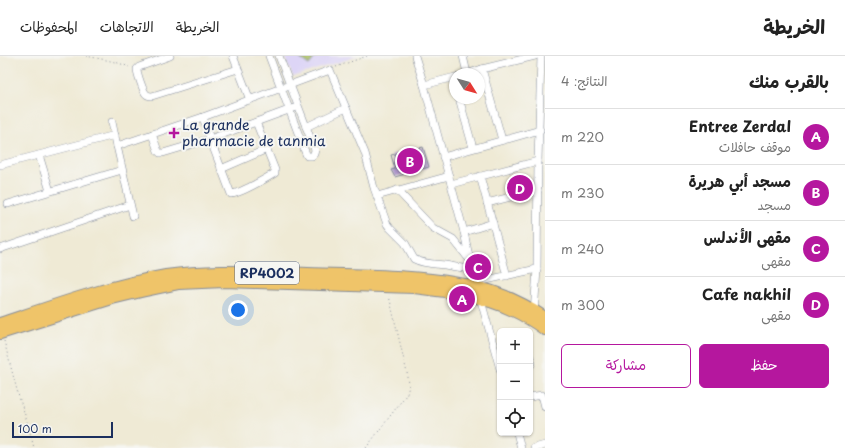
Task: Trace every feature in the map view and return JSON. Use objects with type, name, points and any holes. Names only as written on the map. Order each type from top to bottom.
[{"type":"highway","name":"RP4002","points":[[1,330],[114,288],[185,274],[219,271],[361,275],[426,279],[500,294],[540,317],[545,329]]},
{"type":"highway","name":"RP4002","points":[[1,330],[112,298],[179,283],[224,281],[386,286],[430,288],[456,292],[479,289]]},
{"type":"street","points":[[170,56],[139,67],[136,70],[145,94],[150,96],[238,69]]},
{"type":"street","points":[[233,56],[250,100]]},
{"type":"street","points":[[269,56],[306,154],[307,156],[310,156],[315,152],[280,56]]},
{"type":"street","points":[[415,56],[499,364]]},
{"type":"street","points":[[463,56],[465,68]]},
{"type":"street","points":[[485,69],[535,56]]},
{"type":"street","points":[[540,317],[536,287],[537,258],[541,226],[538,190],[538,161],[541,56]]},
{"type":"street","points":[[117,146],[203,117],[330,70],[365,153],[377,196],[387,224],[404,243],[416,260],[474,270]]},
{"type":"street","points":[[424,85],[449,80]]},
{"type":"street","points":[[485,80],[502,140]]},
{"type":"street","points":[[461,104],[473,148]]},
{"type":"street","points":[[152,134],[158,151],[161,153],[210,139],[298,106]]},
{"type":"street","points":[[306,127],[346,108]]},
{"type":"street","points":[[540,110],[545,119]]},
{"type":"street","points":[[203,117],[231,194],[235,194],[275,173],[256,122]]},
{"type":"street","points":[[112,122],[133,216]]},
{"type":"street","points":[[443,157],[540,130]]},
{"type":"street","points":[[0,165],[115,135]]},
{"type":"street","points":[[221,169],[266,149]]},
{"type":"street","points":[[39,155],[50,191]]},
{"type":"street","points":[[451,184],[538,161]]},
{"type":"street","points":[[8,204],[122,170]]},
{"type":"street","points":[[377,196],[448,176]]},
{"type":"street","points":[[480,176],[507,276]]},
{"type":"street","points":[[397,190],[433,228],[453,239],[470,261]]},
{"type":"street","points":[[487,203],[538,190]]},
{"type":"street","points":[[0,249],[130,205]]},
{"type":"street","points":[[464,232],[493,223]]},
{"type":"street","points":[[537,258],[545,256]]},
{"type":"street","points":[[479,289],[507,276],[537,269]]},
{"type":"street","points":[[536,287],[545,285]]},
{"type":"street","points":[[533,396],[543,394],[545,407]]},
{"type":"street","points":[[518,436],[521,448]]},
{"type":"street","points":[[534,448],[545,445]]},
{"type":"path","points":[[86,56],[118,63],[137,72]]},
{"type":"path","points":[[330,70],[367,56]]},
{"type":"path","points":[[366,448],[406,395],[409,388],[408,374],[386,286]]},
{"type":"path","points":[[1,330],[34,448]]},
{"type":"shaded area","points":[[284,56],[358,56],[293,77]]},
{"type":"green space","points":[[297,56],[316,56],[309,65]]},
{"type":"building","points":[[423,147],[429,167],[395,177],[391,170],[395,169],[391,155]]},
{"type":"place","name":"La grande pharmacie de tanmia","points":[[174,133]]},
{"type":"place","name":"مسجد أبي هريرة","points":[[410,161]]},
{"type":"place","name":"Cafe nakhil","points":[[520,188]]},
{"type":"place","name":"مقهى الأندلس","points":[[478,267]]},
{"type":"place","name":"Entree Zerdal","points":[[462,299]]}]
